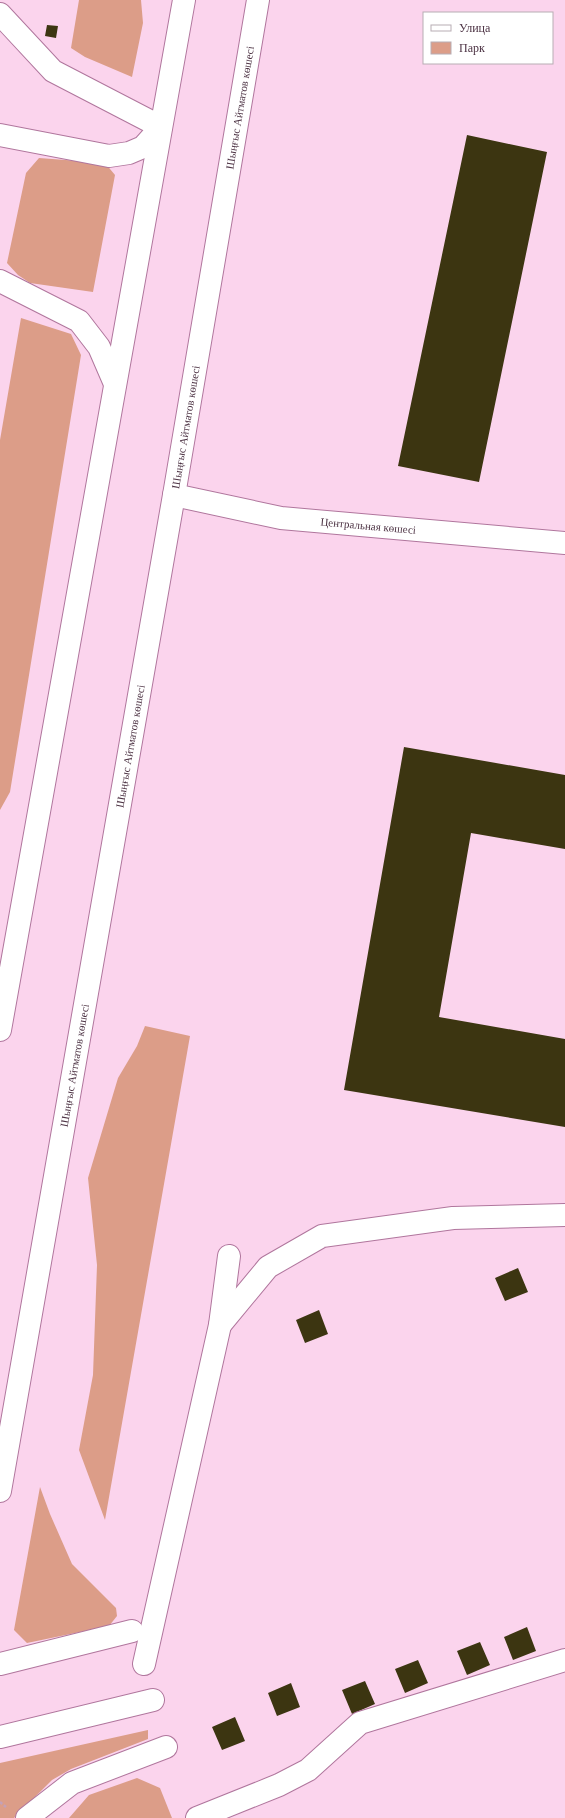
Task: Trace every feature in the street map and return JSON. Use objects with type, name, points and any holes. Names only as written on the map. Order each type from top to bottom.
[{"type":"main road","points":[[0,1030],[184,0]]},
{"type":"main road","name":"Шыңғыс Айтматов көшесі","points":[[0,1491],[174,495],[258,0]]},
{"type":"main road","points":[[0,14],[53,71],[161,127]]},
{"type":"main road","points":[[0,136],[109,156],[129,153],[143,147],[161,127]]},
{"type":"main road","points":[[0,281],[79,321],[99,347],[115,384]]},
{"type":"main road","name":"Центральная көшесі","points":[[174,495],[282,518],[565,544]]},
{"type":"main road","points":[[220,1325],[268,1267],[322,1236],[453,1218],[565,1215]]},
{"type":"main road","points":[[144,1664],[220,1325],[229,1256]]},
{"type":"main road","points":[[0,1664],[132,1631]]},
{"type":"main road","points":[[197,1818],[279,1785],[308,1770],[360,1723],[565,1660]]},
{"type":"main road","points":[[0,1736],[153,1700]]},
{"type":"main road","points":[[27,1818],[72,1783],[166,1747]]},
{"type":"green space","points":[[79,0],[141,0],[143,23],[132,77],[85,57],[71,48]]},
{"type":"green space","points":[[39,158],[105,163],[115,175],[93,292],[30,283],[18,275],[7,263],[26,173]]},
{"type":"green space","points":[[21,318],[71,334],[81,355],[10,792],[0,810],[0,440]]},
{"type":"green space","points":[[145,1026],[190,1036],[105,1520],[79,1450],[93,1375],[97,1265],[88,1178],[118,1078],[137,1046]]},
{"type":"green space","points":[[40,1487],[72,1564],[116,1608],[117,1616],[109,1626],[27,1643],[14,1630]]},
{"type":"green space","points":[[148,1730],[148,1739],[71,1769],[52,1780],[14,1818],[0,1818],[0,1763]]},
{"type":"green space","points":[[137,1778],[160,1788],[172,1818],[69,1818],[89,1795]]},
{"type":"building","points":[[47,25],[58,26],[56,38],[45,36]]},
{"type":"building","points":[[467,135],[547,152],[479,482],[398,466]]},
{"type":"building","points":[[404,747],[565,775],[565,849],[471,833],[439,1017],[565,1039],[565,1127],[344,1090]]},
{"type":"building","points":[[518,1268],[528,1292],[505,1301],[495,1278]]},
{"type":"building","points":[[319,1310],[328,1334],[305,1343],[296,1320]]},
{"type":"building","points":[[527,1627],[536,1651],[513,1660],[504,1637]]},
{"type":"building","points":[[480,1642],[490,1665],[467,1675],[457,1651]]},
{"type":"building","points":[[418,1660],[428,1683],[405,1693],[395,1669]]},
{"type":"building","points":[[365,1681],[375,1704],[352,1714],[342,1690]]},
{"type":"building","points":[[291,1683],[300,1707],[277,1716],[268,1693]]},
{"type":"building","points":[[235,1717],[245,1741],[222,1750],[212,1727]]}]
